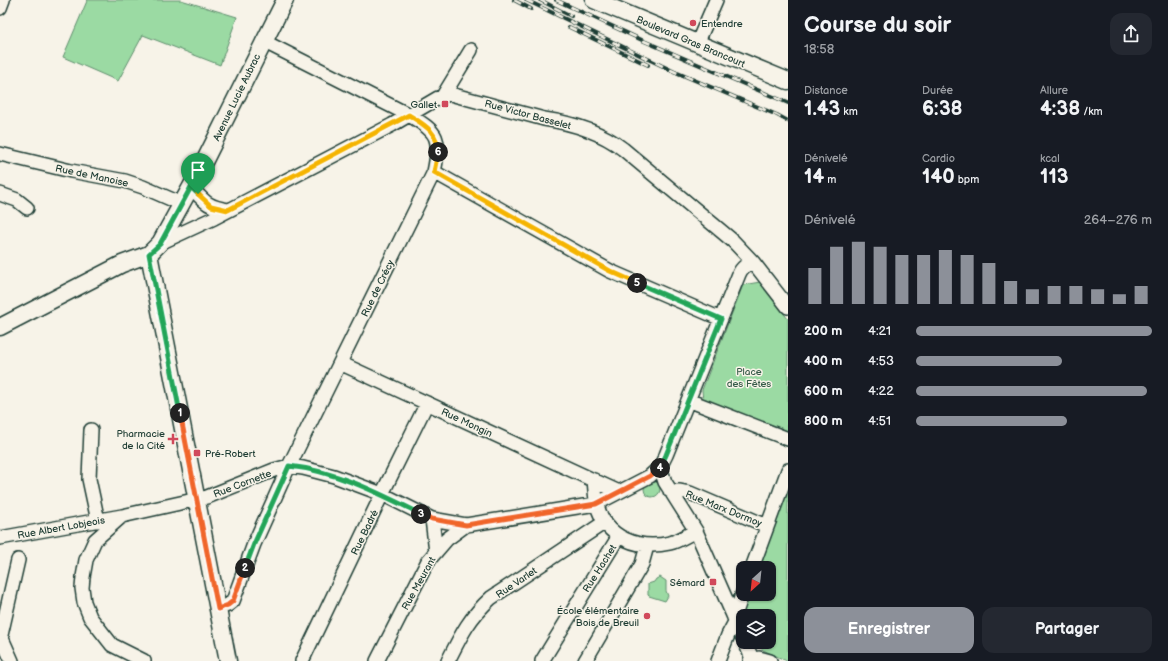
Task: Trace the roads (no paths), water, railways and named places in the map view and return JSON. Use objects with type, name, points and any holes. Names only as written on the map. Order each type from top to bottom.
[{"type":"main road","name":"Avenue Lucie Aubrac","points":[[154,249],[191,187],[263,41],[285,0]]},
{"type":"main road","name":"Boulevard Gras Brancourt","points":[[594,0],[697,44],[788,80]]},
{"type":"main road","points":[[0,327],[154,249],[196,500],[228,661]]},
{"type":"street","points":[[0,8],[3,0]]},
{"type":"street","points":[[697,44],[716,0]]},
{"type":"street","name":"Rue de Crécy","points":[[218,609],[233,601],[254,544],[289,466],[434,172],[438,151],[435,136],[422,123],[263,41]]},
{"type":"street","points":[[443,96],[471,50]]},
{"type":"street","name":"Rue Victor Basselet","points":[[154,249],[409,115],[432,101],[449,94],[462,96],[544,119],[560,122],[603,136],[623,149],[733,241],[753,262],[788,307]]},
{"type":"street","name":"Rue de Manoise","points":[[0,154],[71,171],[125,181],[182,204]]},
{"type":"street","points":[[434,172],[610,271],[721,319]]},
{"type":"street","points":[[191,187],[205,202],[211,206],[228,210]]},
{"type":"street","points":[[0,194],[17,200],[27,208]]},
{"type":"street","points":[[736,624],[696,532],[665,482],[660,467],[741,269],[753,262]]},
{"type":"street","name":"Rue Mongin","points":[[340,363],[619,492]]},
{"type":"street","points":[[688,400],[788,439]]},
{"type":"street","name":"Rue Badré","points":[[302,661],[427,403]]},
{"type":"street","points":[[91,430],[89,479],[95,540]]},
{"type":"street","points":[[289,466],[304,468],[334,476],[382,494],[432,519],[466,525]]},
{"type":"street","name":"Rue Cornette","points":[[144,661],[112,645],[90,617],[84,602],[82,588],[86,560],[95,540],[122,516],[196,500],[274,470],[289,466]]},
{"type":"street","name":"Rue Meurant","points":[[377,661],[428,561],[447,539],[466,525],[596,504],[650,476],[660,467]]},
{"type":"street","points":[[754,561],[788,470]]},
{"type":"street","points":[[594,480],[596,504],[605,522],[619,536],[635,544],[647,546],[672,542],[696,532]]},
{"type":"street","name":"Rue Marx Dormoy","points":[[670,491],[680,491],[690,494],[767,526]]},
{"type":"street","name":"Rue Albert Lobjeois","points":[[0,538],[122,516]]},
{"type":"street","points":[[432,519],[436,552]]},
{"type":"street","name":"Rue Varlet","points":[[448,661],[469,622],[491,598],[605,522]]},
{"type":"street","name":"Rue Hachet","points":[[542,661],[619,536]]},
{"type":"street","points":[[586,661],[642,564],[647,546]]},
{"type":"street","points":[[12,661],[1,635],[18,560]]},
{"type":"street","points":[[718,661],[740,601]]},
{"type":"street","points":[[748,649],[752,661],[759,658],[770,661]]},
{"type":"railway","points":[[514,0],[531,9]]},
{"type":"railway","points":[[526,0],[673,71],[788,121]]},
{"type":"railway","points":[[540,0],[571,16]]},
{"type":"railway","points":[[556,0],[644,41],[788,103]]},
{"type":"railway","points":[[569,27],[648,65]]},
{"type":"place","name":"Entendre","points":[[693,23]]},
{"type":"place","name":"Gallet","points":[[445,104]]},
{"type":"place","name":"Pharmacie de la Cité","points":[[173,439]]},
{"type":"place","name":"Pré-Robert","points":[[197,453]]},
{"type":"place","name":"Sémard","points":[[713,582]]},
{"type":"place","name":"École élémentaire Bois de Breuil","points":[[647,616]]},
{"type":"park label","name":"Place des Fêtes","points":[[749,376]]}]
